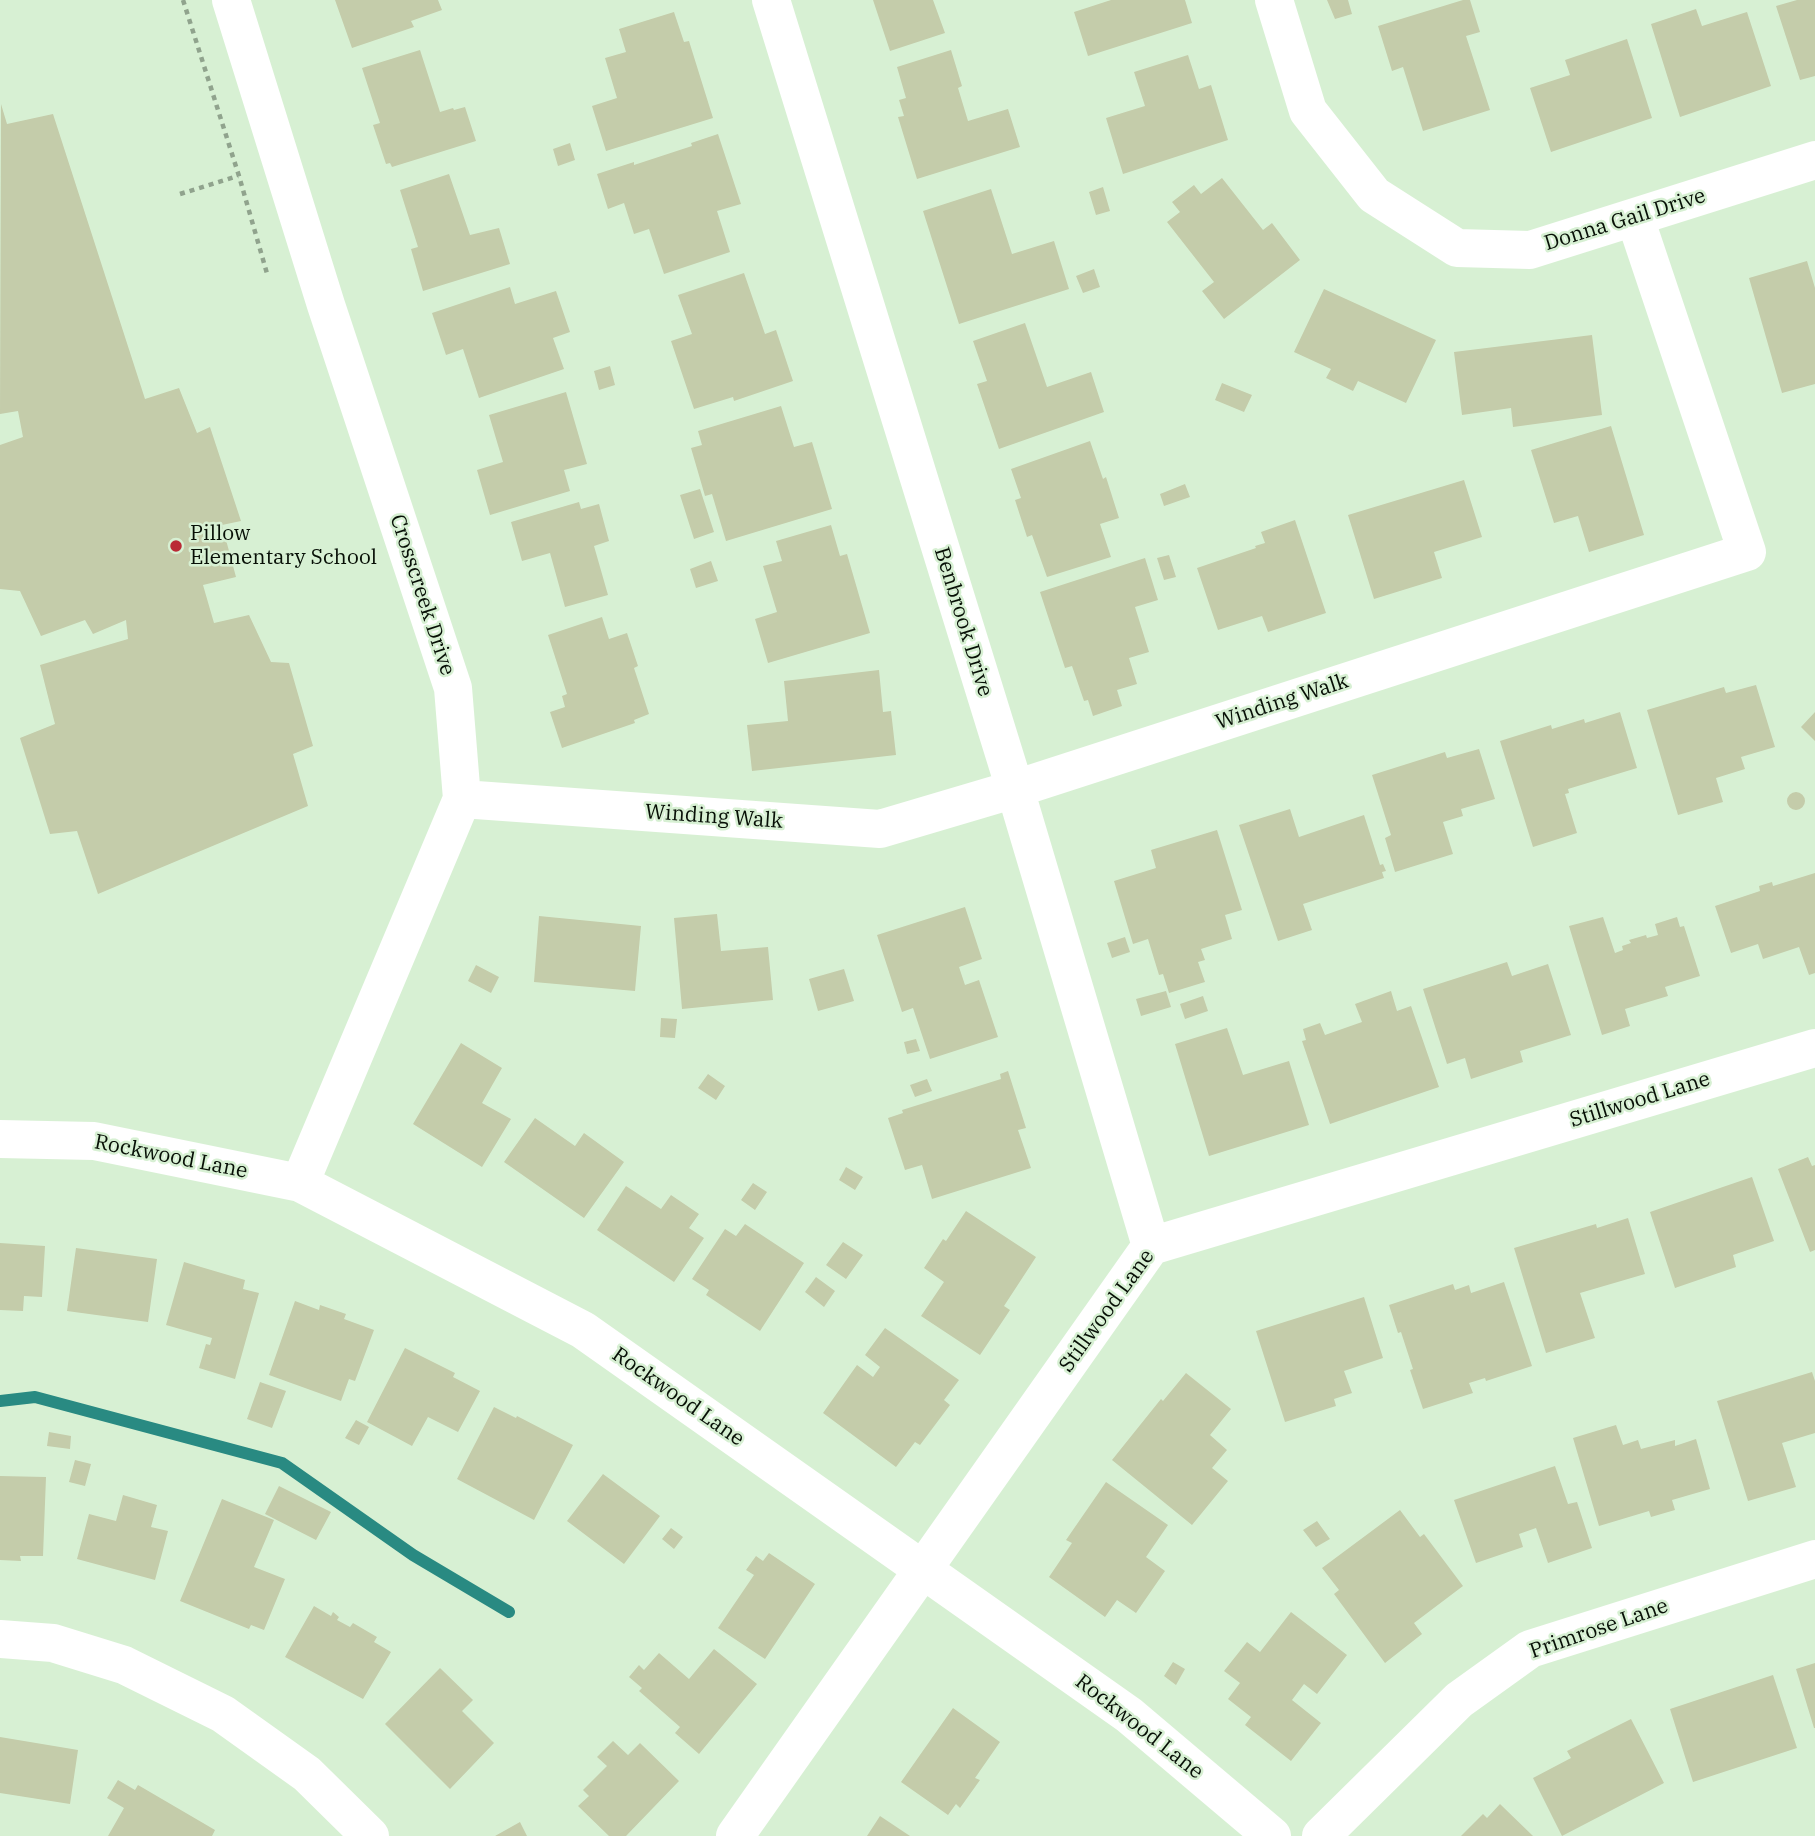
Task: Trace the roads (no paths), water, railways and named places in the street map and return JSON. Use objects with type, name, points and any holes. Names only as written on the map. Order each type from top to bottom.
[{"type":"street","name":"Crosscreek Drive","points":[[231,0],[326,304],[453,688],[462,799],[300,1183]]},
{"type":"street","name":"Benbrook Drive","points":[[771,0],[1015,789],[1152,1246]]},
{"type":"street","name":"Donna Gail Drive","points":[[1274,0],[1308,111],[1374,195],[1457,248],[1530,250],[1815,160]]},
{"type":"street","name":"Winding Walk","points":[[462,799],[880,829],[1015,789],[1747,552],[1635,218]]},
{"type":"street","name":"Stillwood Lane","points":[[735,1836],[1152,1246],[1815,1048]]},
{"type":"street","name":"Rockwood Lane","points":[[0,1139],[94,1141],[300,1183],[583,1330],[1129,1715],[1272,1836]]},
{"type":"street","name":"Primrose Lane","points":[[1321,1836],[1459,1700],[1530,1649],[1815,1559]]},
{"type":"street","points":[[0,1639],[53,1643],[124,1665],[223,1714],[307,1774],[370,1836]]},
{"type":"waterway","points":[[0,1401],[35,1397],[282,1463],[413,1555],[509,1612]]},
{"type":"place","name":"Pillow Elementary School","points":[[176,546]]}]
